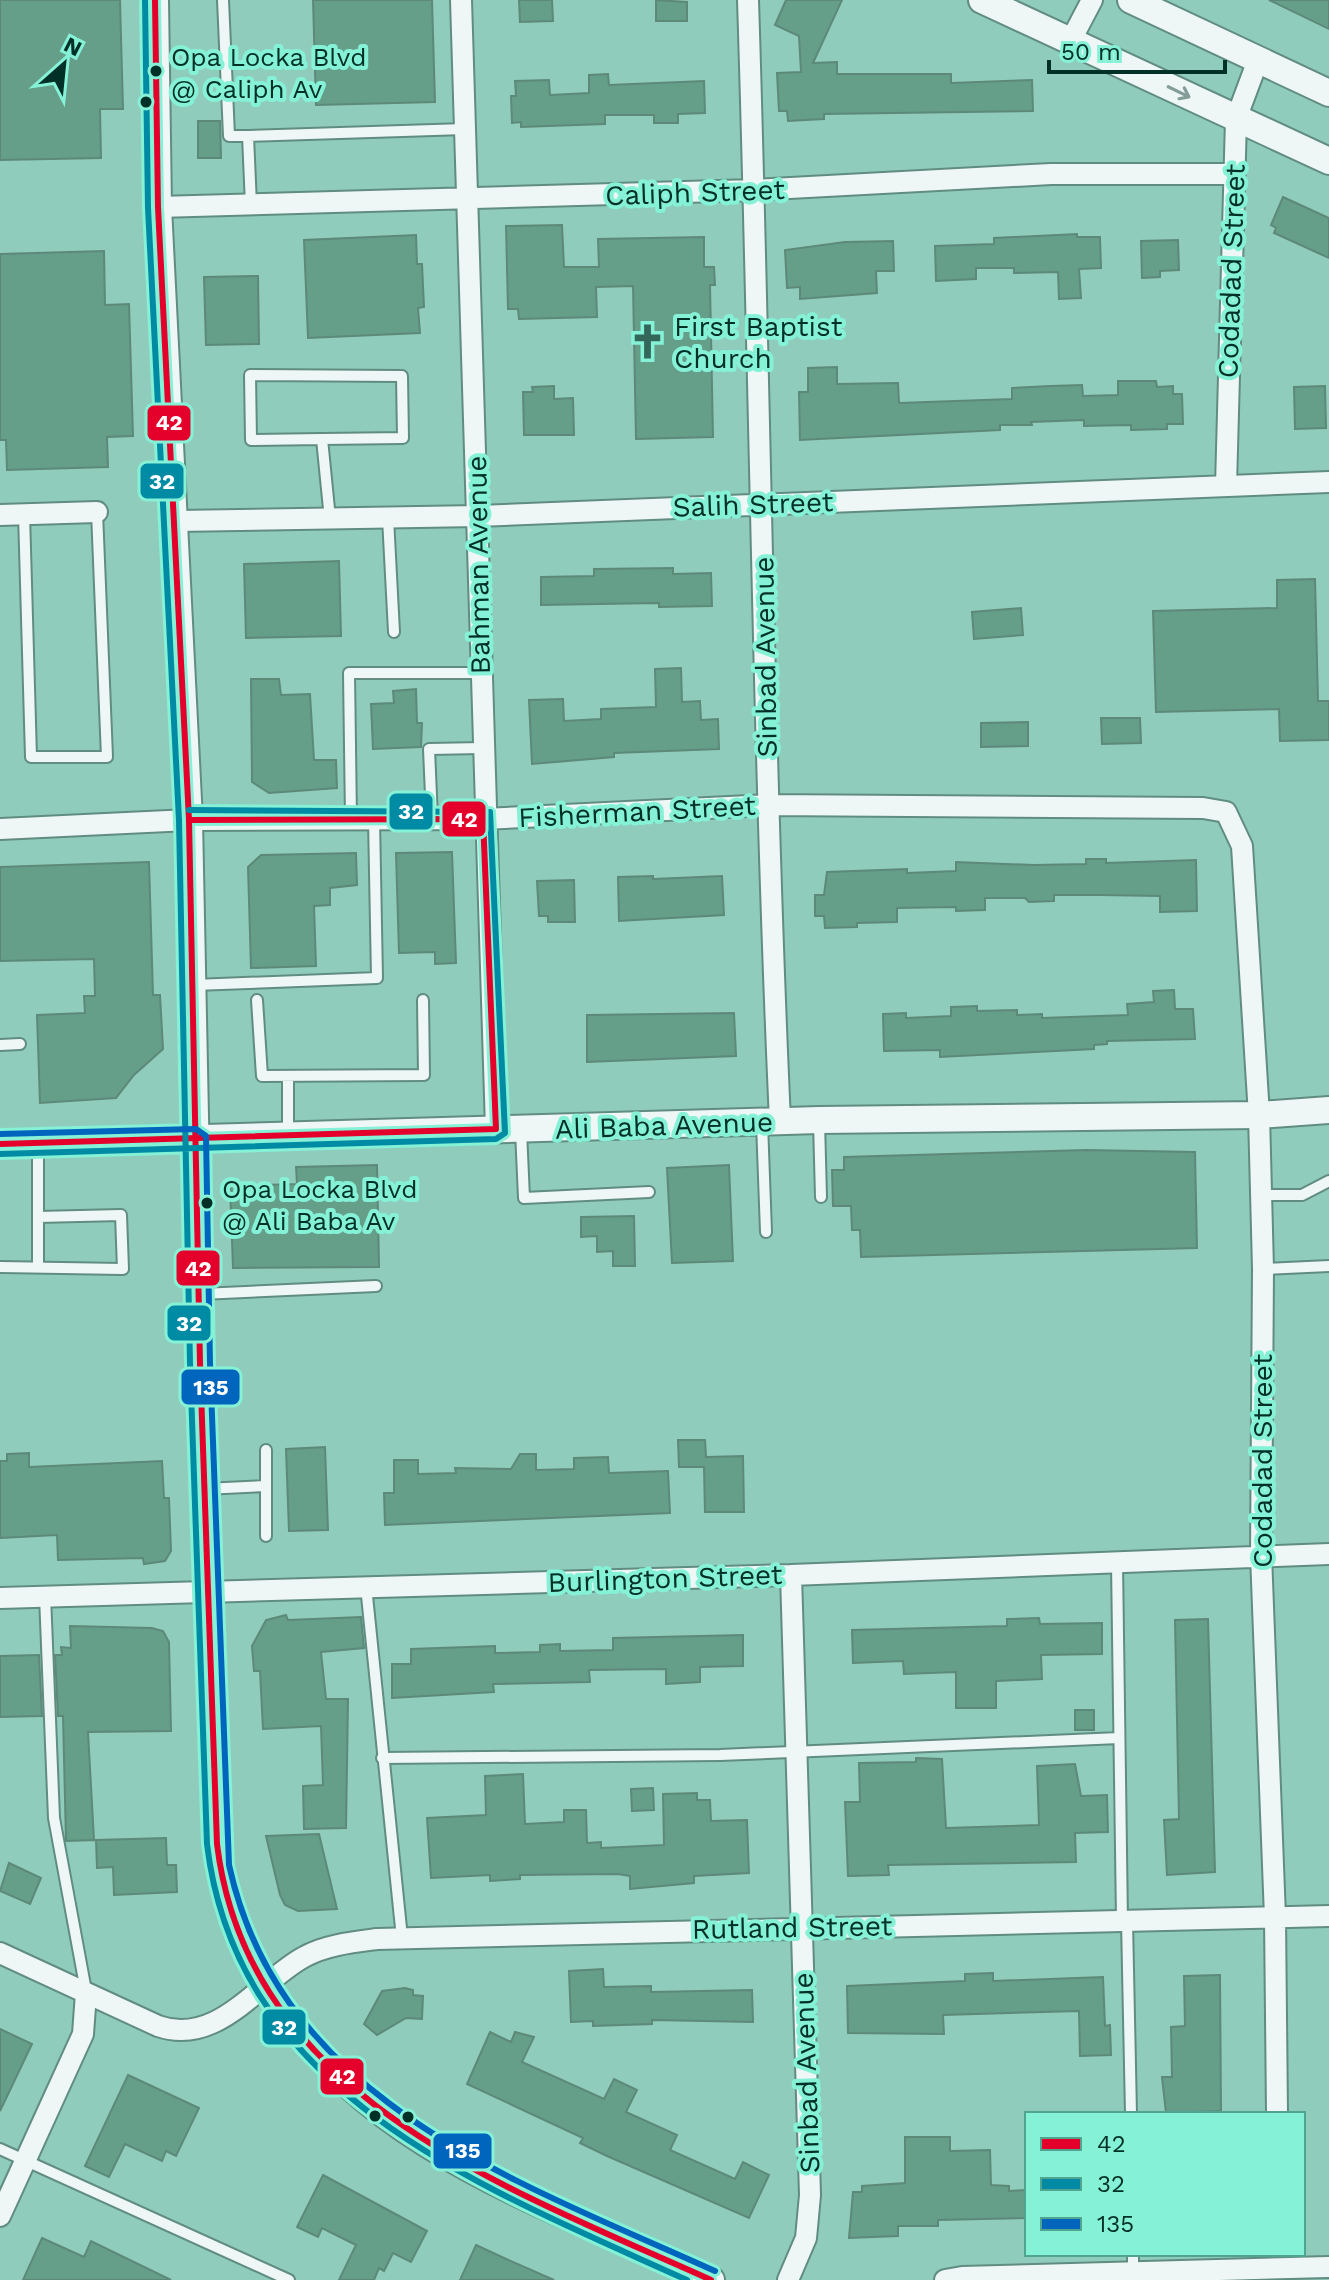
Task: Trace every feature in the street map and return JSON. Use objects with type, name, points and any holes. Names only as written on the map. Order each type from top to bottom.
[{"type":"street","points":[[155,0],[158,207],[189,820],[204,1489],[219,1866],[236,1930],[288,2021],[325,2066],[380,2115],[418,2141],[711,2280]]},
{"type":"street","name":"Bahman Avenue","points":[[461,0],[478,516],[483,819],[508,1129]]},
{"type":"street","name":"Sinbad Avenue","points":[[748,0],[763,504],[771,1122]]},
{"type":"street","points":[[982,0],[1329,161]]},
{"type":"street","points":[[1071,40],[1092,0]]},
{"type":"street","points":[[1131,0],[1329,93]]},
{"type":"street","name":"Codadad Street","points":[[1226,486],[1232,174],[1236,119],[1258,60]]},
{"type":"street","name":"Caliph Street","points":[[158,207],[754,190],[1051,174],[1232,174]]},
{"type":"street","name":"Salih Street","points":[[176,521],[478,516],[1329,482]]},
{"type":"street","points":[[0,515],[97,512]]},
{"type":"street","name":"Fisherman Street","points":[[0,829],[189,820],[483,819],[767,805],[1203,808],[1226,812]]},
{"type":"street","name":"Codadad Street","points":[[1226,812],[1242,846],[1259,1115],[1263,1269],[1261,1555],[1275,1917],[1277,2112]]},
{"type":"street","name":"Ali Baba Avenue","points":[[0,1144],[819,1120],[1259,1115],[1329,1110]]},
{"type":"street","name":"Burlington Street","points":[[0,1598],[791,1575],[1329,1554]]},
{"type":"street","name":"Sinbad Avenue","points":[[788,2280],[806,2238],[810,2209],[791,1575]]},
{"type":"street","name":"Rutland Street","points":[[0,1953],[158,2026],[182,2032],[215,2023],[313,1953],[364,1940],[1329,1916]]},
{"type":"street","points":[[0,2216],[83,2034],[86,1993]]},
{"type":"street","points":[[945,2280],[1133,2264],[1329,2267]]},
{"type":"lane","points":[[223,0],[229,136],[466,129]]},
{"type":"lane","points":[[248,136],[251,205]]},
{"type":"lane","points":[[250,375],[402,376],[403,438],[322,439],[251,440],[250,375]]},
{"type":"lane","points":[[322,439],[330,519]]},
{"type":"lane","points":[[24,514],[31,757],[107,757],[97,512]]},
{"type":"lane","points":[[388,518],[394,632]]},
{"type":"lane","points":[[351,819],[349,673],[481,673]]},
{"type":"lane","points":[[432,819],[429,749],[482,748]]},
{"type":"lane","points":[[192,985],[377,978],[374,819]]},
{"type":"lane","points":[[257,1000],[262,1076],[424,1075],[423,1000]]},
{"type":"lane","points":[[0,1045],[20,1044]]},
{"type":"lane","points":[[288,1076],[288,1136]]},
{"type":"lane","points":[[819,1120],[821,1197]]},
{"type":"lane","points":[[766,1232],[771,1122]]},
{"type":"lane","points":[[508,1129],[524,1198],[649,1192]]},
{"type":"lane","points":[[38,1143],[38,1266]]},
{"type":"lane","points":[[1261,1195],[1302,1195],[1329,1181]]},
{"type":"lane","points":[[0,1267],[123,1269],[121,1215],[38,1217]]},
{"type":"lane","points":[[1263,1269],[1329,1266]]},
{"type":"lane","points":[[199,1294],[376,1286]]},
{"type":"lane","points":[[266,1450],[266,1536]]},
{"type":"lane","points":[[204,1489],[266,1486]]},
{"type":"lane","points":[[1117,1563],[1119,1738],[1131,2112]]},
{"type":"lane","points":[[366,1586],[402,1938]]},
{"type":"lane","points":[[45,1596],[54,1818],[86,1993]]},
{"type":"lane","points":[[382,1758],[720,1755],[1119,1738]]},
{"type":"lane","points":[[0,2149],[289,2280]]},
{"type":"building","points":[[0,0],[120,0],[123,109],[100,109],[101,158],[0,160]]},
{"type":"building","points":[[313,0],[432,0],[435,102],[316,105]]},
{"type":"building","points":[[519,0],[552,0],[553,21],[520,22]]},
{"type":"building","points":[[656,0],[687,2],[687,21],[656,21]]},
{"type":"building","points":[[786,0],[842,0],[813,63],[837,62],[837,74],[951,74],[951,83],[1032,80],[1033,111],[824,114],[824,119],[788,121],[787,111],[779,111],[777,73],[801,72],[799,36],[775,25]]},
{"type":"building","points":[[1269,0],[1329,0],[1329,29]]},
{"type":"building","points":[[608,74],[609,85],[704,81],[705,113],[678,114],[678,123],[654,123],[654,115],[605,115],[605,124],[521,127],[521,122],[512,123],[511,96],[516,96],[515,81],[549,80],[550,95],[589,93],[589,75]]},
{"type":"building","points":[[198,121],[220,121],[221,158],[198,158]]},
{"type":"building","points":[[1283,197],[1329,218],[1329,258],[1274,233],[1276,228],[1271,225]]},
{"type":"building","points":[[562,225],[564,267],[599,267],[598,239],[704,237],[704,267],[714,267],[715,285],[710,285],[713,437],[636,439],[633,286],[596,287],[597,317],[519,319],[518,309],[508,309],[506,226]]},
{"type":"building","points":[[1077,234],[1077,237],[1100,237],[1101,268],[1079,269],[1081,298],[1059,299],[1058,272],[1014,273],[1014,268],[976,268],[976,279],[936,281],[935,246],[994,244],[994,238]]},
{"type":"building","points":[[416,235],[417,264],[422,264],[424,307],[418,308],[420,333],[308,338],[304,240]]},
{"type":"building","points":[[1178,240],[1179,270],[1160,271],[1160,277],[1142,278],[1141,241]]},
{"type":"building","points":[[893,241],[894,271],[876,271],[877,293],[800,299],[800,287],[787,288],[785,250],[845,242]]},
{"type":"building","points":[[104,251],[105,305],[129,304],[133,436],[107,437],[108,467],[7,470],[6,440],[0,440],[0,254]]},
{"type":"building","points":[[258,276],[259,344],[206,345],[204,277]]},
{"type":"building","points":[[837,367],[837,384],[898,383],[899,403],[1012,399],[1012,388],[1050,386],[1082,385],[1083,396],[1118,395],[1118,381],[1156,381],[1157,387],[1173,386],[1173,394],[1182,394],[1183,424],[1167,424],[1167,429],[1131,430],[1131,425],[1084,426],[1084,420],[1031,422],[1032,425],[1000,425],[1000,430],[800,440],[799,392],[808,392],[808,368]]},
{"type":"building","points":[[554,386],[554,399],[573,398],[574,435],[524,435],[523,392],[533,392],[532,387]]},
{"type":"building","points":[[1325,386],[1326,428],[1295,429],[1294,387]]},
{"type":"building","points":[[339,561],[341,636],[246,638],[244,564]]},
{"type":"building","points":[[673,568],[673,574],[711,573],[712,606],[659,607],[659,603],[541,605],[541,577],[594,576],[594,569]]},
{"type":"building","points":[[1315,579],[1318,701],[1329,701],[1329,740],[1280,741],[1279,709],[1156,712],[1153,611],[1277,608],[1277,580]]},
{"type":"building","points":[[1021,608],[1023,635],[974,639],[972,612]]},
{"type":"building","points":[[681,668],[682,702],[700,701],[701,720],[718,719],[719,749],[614,753],[614,757],[532,764],[529,700],[563,699],[564,721],[601,719],[601,709],[656,707],[655,669]]},
{"type":"building","points":[[251,679],[279,679],[281,695],[310,694],[314,760],[336,760],[337,788],[269,793],[252,782]]},
{"type":"building","points":[[416,689],[417,723],[422,723],[421,747],[373,749],[371,704],[394,703],[393,691]]},
{"type":"building","points":[[1101,718],[1140,718],[1141,743],[1102,744]]},
{"type":"building","points":[[1028,722],[1028,746],[981,747],[981,723]]},
{"type":"building","points":[[452,852],[456,963],[435,964],[435,952],[399,953],[396,853]]},
{"type":"building","points":[[356,853],[357,885],[330,888],[330,905],[314,906],[316,966],[251,968],[248,867],[261,855]]},
{"type":"building","points":[[1086,859],[1106,859],[1106,863],[1196,860],[1197,911],[1160,912],[1160,896],[1054,895],[1054,901],[985,898],[985,910],[897,908],[897,922],[857,923],[857,927],[825,928],[824,916],[815,916],[815,895],[824,895],[827,872],[956,871],[956,862],[1086,864]]},
{"type":"building","points":[[149,862],[153,995],[160,995],[163,1049],[134,1075],[116,1098],[40,1103],[37,1015],[85,1013],[84,996],[95,996],[94,959],[0,961],[0,867]]},
{"type":"building","points":[[653,876],[653,879],[722,876],[724,915],[619,921],[618,877]]},
{"type":"building","points":[[574,880],[575,922],[548,922],[548,916],[539,916],[537,881]]},
{"type":"building","points":[[1174,990],[1175,1009],[1193,1009],[1195,1039],[1107,1041],[1107,1044],[1094,1045],[1094,1049],[940,1057],[940,1050],[884,1051],[883,1014],[906,1013],[906,1018],[951,1016],[951,1007],[977,1006],[977,1011],[1017,1010],[1017,1015],[1042,1014],[1042,1018],[1128,1015],[1127,1004],[1154,1002],[1153,991]]},
{"type":"building","points":[[734,1013],[736,1056],[587,1062],[587,1015]]},
{"type":"building","points":[[1086,1150],[1195,1152],[1197,1248],[861,1257],[860,1230],[852,1230],[851,1206],[833,1206],[832,1170],[844,1170],[844,1157]]},
{"type":"building","points":[[377,1165],[379,1267],[233,1268],[230,1186],[297,1184],[296,1167]]},
{"type":"building","points":[[729,1165],[733,1261],[672,1263],[667,1168]]},
{"type":"building","points":[[634,1216],[635,1266],[613,1266],[613,1251],[597,1252],[597,1236],[581,1237],[581,1217]]},
{"type":"building","points":[[678,1440],[705,1440],[706,1457],[743,1456],[744,1512],[705,1512],[704,1467],[679,1467]]},
{"type":"building","points":[[325,1447],[328,1530],[289,1531],[286,1449]]},
{"type":"building","points":[[29,1453],[29,1467],[162,1461],[164,1498],[169,1498],[171,1551],[165,1561],[144,1564],[143,1558],[58,1560],[57,1535],[0,1538],[0,1461],[7,1461],[7,1454]]},
{"type":"building","points":[[520,1454],[536,1454],[536,1470],[574,1469],[574,1458],[608,1457],[609,1473],[668,1471],[670,1513],[385,1525],[384,1493],[394,1493],[394,1460],[418,1460],[418,1474],[456,1473],[455,1468],[511,1469]]},
{"type":"building","points":[[286,1615],[288,1620],[361,1617],[364,1648],[321,1652],[326,1699],[348,1699],[346,1828],[304,1829],[303,1786],[323,1785],[321,1726],[263,1729],[260,1671],[254,1671],[252,1646],[266,1620]]},
{"type":"building","points":[[1039,1618],[1040,1624],[1102,1623],[1102,1654],[1041,1655],[1042,1679],[996,1681],[996,1708],[956,1708],[956,1672],[904,1674],[903,1661],[853,1663],[852,1630],[1007,1626],[1007,1619]]},
{"type":"building","points":[[1208,1619],[1215,1872],[1167,1875],[1164,1820],[1179,1819],[1175,1620]]},
{"type":"building","points":[[70,1626],[152,1628],[163,1631],[169,1642],[171,1731],[88,1732],[94,1840],[66,1841],[63,1716],[58,1716],[55,1655],[62,1655],[61,1647],[71,1648]]},
{"type":"building","points":[[743,1635],[743,1666],[700,1667],[700,1682],[666,1684],[666,1669],[589,1670],[590,1682],[493,1684],[494,1692],[392,1698],[392,1664],[411,1664],[411,1649],[495,1646],[495,1653],[540,1652],[540,1645],[560,1644],[560,1651],[613,1650],[613,1638]]},
{"type":"building","points":[[39,1655],[42,1716],[0,1717],[0,1656]]},
{"type":"building","points":[[1075,1710],[1094,1710],[1094,1730],[1075,1730]]},
{"type":"building","points":[[916,1758],[942,1759],[946,1828],[1039,1825],[1037,1766],[1075,1764],[1081,1796],[1107,1795],[1108,1832],[1075,1833],[1076,1862],[888,1865],[889,1875],[848,1876],[845,1802],[860,1802],[859,1763],[916,1762]]},
{"type":"building","points":[[523,1774],[525,1824],[564,1822],[564,1810],[586,1810],[587,1843],[601,1842],[601,1848],[664,1845],[663,1794],[697,1793],[697,1800],[710,1800],[711,1821],[747,1820],[749,1873],[694,1876],[694,1883],[630,1889],[630,1876],[618,1874],[520,1875],[520,1879],[490,1881],[490,1875],[431,1878],[427,1818],[486,1815],[485,1776]]},
{"type":"building","points":[[653,1788],[654,1810],[632,1811],[631,1789]]},
{"type":"building","points":[[319,1834],[337,1909],[298,1911],[285,1905],[280,1895],[266,1836]]},
{"type":"building","points":[[166,1838],[167,1865],[176,1865],[177,1892],[114,1895],[113,1867],[97,1868],[96,1840]]},
{"type":"building","points":[[9,1863],[41,1878],[30,1904],[0,1891]]},
{"type":"building","points":[[603,1969],[604,1987],[651,1986],[651,1992],[752,1990],[753,2022],[652,2020],[652,2024],[593,2026],[593,2021],[571,2022],[569,1971]]},
{"type":"building","points":[[993,1973],[993,1981],[1103,1977],[1105,2026],[1110,2025],[1111,2055],[1080,2056],[1079,2011],[943,2015],[944,2034],[848,2033],[847,1986],[965,1981],[965,1974]]},
{"type":"building","points":[[1220,1975],[1221,2111],[1166,2112],[1162,2077],[1172,2077],[1171,2027],[1185,2026],[1184,1976]]},
{"type":"building","points":[[413,1990],[413,1995],[423,1996],[422,2019],[406,2018],[377,2035],[364,2024],[382,1991]]},
{"type":"building","points":[[0,2029],[32,2044],[0,2111]]},
{"type":"building","points":[[490,2032],[511,2042],[515,2032],[534,2037],[522,2062],[604,2099],[614,2079],[637,2090],[626,2112],[677,2135],[670,2150],[735,2179],[743,2162],[769,2175],[749,2218],[607,2156],[580,2143],[583,2138],[467,2084]]},
{"type":"building","points":[[128,2075],[199,2108],[176,2156],[166,2151],[162,2161],[125,2144],[109,2177],[85,2166]]},
{"type":"building","points":[[905,2137],[950,2137],[950,2151],[990,2150],[991,2185],[1009,2186],[1009,2191],[1025,2190],[1025,2218],[938,2220],[938,2226],[898,2226],[898,2236],[849,2238],[853,2192],[862,2192],[862,2186],[905,2183]]},
{"type":"building","points":[[323,2175],[427,2231],[411,2262],[393,2253],[384,2271],[379,2268],[374,2280],[339,2280],[356,2245],[322,2228],[318,2237],[297,2227]]},
{"type":"building","points":[[42,2238],[84,2257],[91,2241],[171,2280],[23,2280]]},
{"type":"building","points":[[476,2245],[504,2258],[554,2280],[460,2280]]},
{"type":"transit line","name":"32","points":[[145,0],[148,208],[179,820],[190,1363],[207,1844],[228,1932],[267,2006],[319,2069],[383,2123],[455,2169],[532,2209],[687,2280]]},
{"type":"transit line","name":"42","points":[[155,0],[158,207],[189,820],[200,1363],[217,1844],[239,1932],[279,2007],[334,2070],[400,2124],[475,2169],[553,2209],[711,2280]]},
{"type":"transit line","name":"32","points":[[0,1154],[496,1139],[505,1133],[490,812],[189,810]]},
{"type":"transit line","name":"42","points":[[0,1144],[496,1129],[483,819],[189,820]]},
{"type":"transit line","name":"135","points":[[0,1134],[196,1129],[206,1136],[210,1363],[229,1865],[257,1947],[299,2016],[354,2075],[418,2124],[489,2166],[715,2271]]},
{"type":"place","name":"Opa Locka Blvd @ Caliph Av","points":[[156,71]]},
{"type":"place","name":"First Baptist Church","points":[[648,342]]},
{"type":"place","name":"Opa Locka Blvd @ Ali Baba Av","points":[[207,1203]]}]
